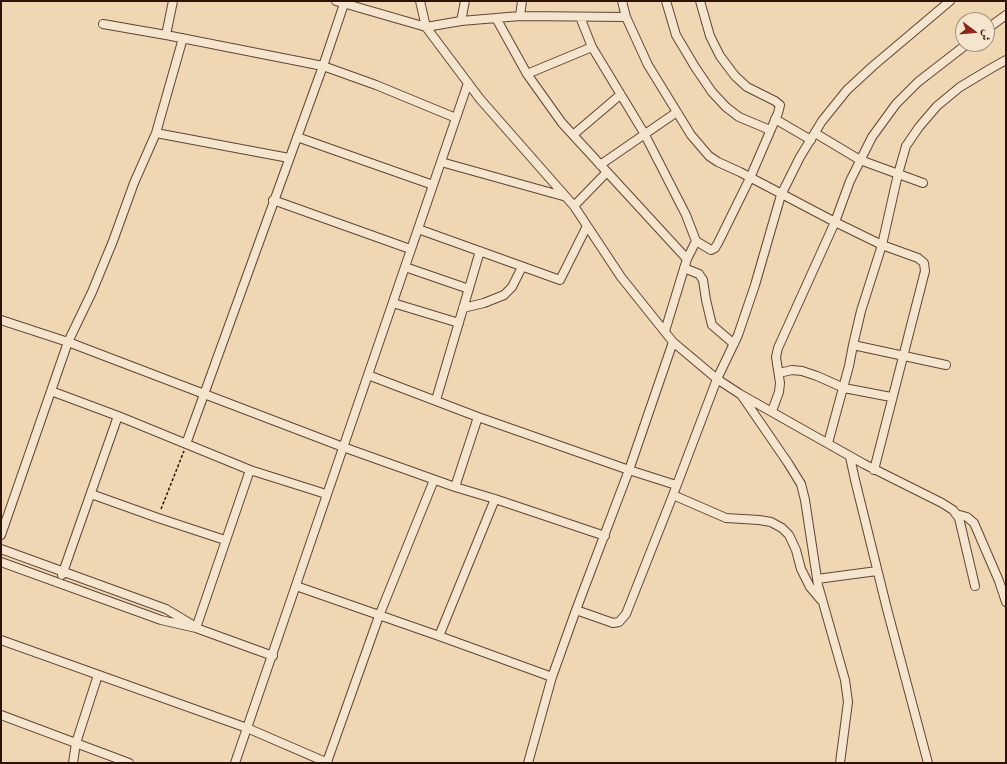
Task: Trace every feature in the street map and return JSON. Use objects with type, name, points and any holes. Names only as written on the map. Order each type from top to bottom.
[{"type":"street","points":[[166,35],[173,1]]},
{"type":"street","points":[[420,1],[426,28],[468,83],[563,196],[574,206],[621,277],[673,342],[717,378],[740,394],[828,443],[850,457],[942,503],[956,514],[967,517],[974,523],[999,581],[1006,602]]},
{"type":"street","points":[[461,20],[465,1]]},
{"type":"street","points":[[520,16],[522,1]]},
{"type":"street","points":[[623,1],[626,17],[648,65],[691,135],[709,156],[835,222],[882,245],[918,258],[924,263],[925,266],[923,276],[891,397],[874,470]]},
{"type":"street","points":[[666,1],[676,35],[712,92],[726,107],[739,117],[770,130]]},
{"type":"street","points":[[580,17],[592,47],[644,133],[686,215],[696,241],[711,250],[715,248],[750,178],[780,109],[779,104],[747,87],[735,76],[720,56],[710,36],[700,1]]},
{"type":"street","points":[[576,610],[617,624],[626,614],[717,378],[738,335],[755,285],[781,195],[822,121],[847,90],[950,1]]},
{"type":"street","points":[[186,444],[273,200],[290,158],[323,66],[342,2],[426,28],[461,20],[520,16],[626,17]]},
{"type":"street","points":[[995,23],[1006,15]]},
{"type":"street","points":[[496,18],[527,74],[562,123],[687,259]]},
{"type":"street","points":[[103,24],[183,38],[323,66],[376,85],[456,118]]},
{"type":"street","points":[[1,535],[68,342],[95,284],[113,241],[134,183],[156,133],[183,38]]},
{"type":"street","points":[[527,74],[592,47]]},
{"type":"street","points":[[772,411],[779,392],[780,383],[776,357],[778,348],[835,222],[850,181],[860,160],[872,137],[896,104],[918,82],[957,52]]},
{"type":"street","points":[[828,443],[844,388],[861,311],[882,245],[906,146],[919,127],[937,106],[960,87],[1006,60]]},
{"type":"street","points":[[235,763],[273,656],[326,494],[468,83]]},
{"type":"street","points":[[573,135],[620,95]]},
{"type":"street","points":[[600,165],[644,133],[677,112]]},
{"type":"street","points":[[775,119],[860,160],[923,183]]},
{"type":"street","points":[[156,133],[290,158]]},
{"type":"street","points":[[297,137],[433,185]]},
{"type":"street","points":[[441,162],[563,196]]},
{"type":"street","points":[[574,206],[607,172]]},
{"type":"street","points":[[273,200],[410,249]]},
{"type":"street","points":[[418,229],[560,280],[587,226]]},
{"type":"street","points":[[665,331],[687,259],[696,241]]},
{"type":"street","points":[[436,400],[480,252]]},
{"type":"street","points":[[405,267],[469,289]]},
{"type":"street","points":[[463,308],[504,296],[512,287],[522,267]]},
{"type":"street","points":[[684,268],[699,274],[703,280],[712,325],[734,344]]},
{"type":"street","points":[[393,303],[459,324]]},
{"type":"street","points":[[1,320],[68,342],[204,395],[434,480],[605,536]]},
{"type":"street","points":[[528,763],[552,677],[629,470],[673,342]]},
{"type":"street","points":[[853,345],[946,365]]},
{"type":"street","points":[[779,374],[792,370],[802,371],[844,388],[891,397]]},
{"type":"street","points":[[368,374],[478,417],[676,485]]},
{"type":"street","points":[[51,391],[118,416],[250,470],[326,494]]},
{"type":"street","points":[[740,394],[788,462],[801,484],[822,602],[845,680],[848,702],[840,763]]},
{"type":"street","points":[[60,583],[118,416]]},
{"type":"street","points":[[456,487],[478,417]]},
{"type":"street","points":[[850,457],[877,571],[928,763]]},
{"type":"street","points":[[196,628],[250,470]]},
{"type":"street","points":[[1,640],[247,728],[327,763],[379,616],[434,480]]},
{"type":"street","points":[[91,494],[225,540]]},
{"type":"street","points":[[673,495],[726,518],[771,522],[782,528],[789,535],[793,543],[801,569],[810,587],[822,602]]},
{"type":"street","points":[[439,636],[495,499]]},
{"type":"street","points":[[956,514],[961,524],[975,586]]},
{"type":"street","points":[[1,549],[166,609],[196,628]]},
{"type":"street","points":[[1,562],[161,620],[196,628],[273,656]]},
{"type":"street","points":[[817,579],[877,571]]},
{"type":"street","points":[[296,586],[552,677]]},
{"type":"street","points":[[72,763],[76,743],[98,675]]},
{"type":"street","points":[[1,716],[129,763]]},
{"type":"path","points":[[158,518],[186,444]]}]
